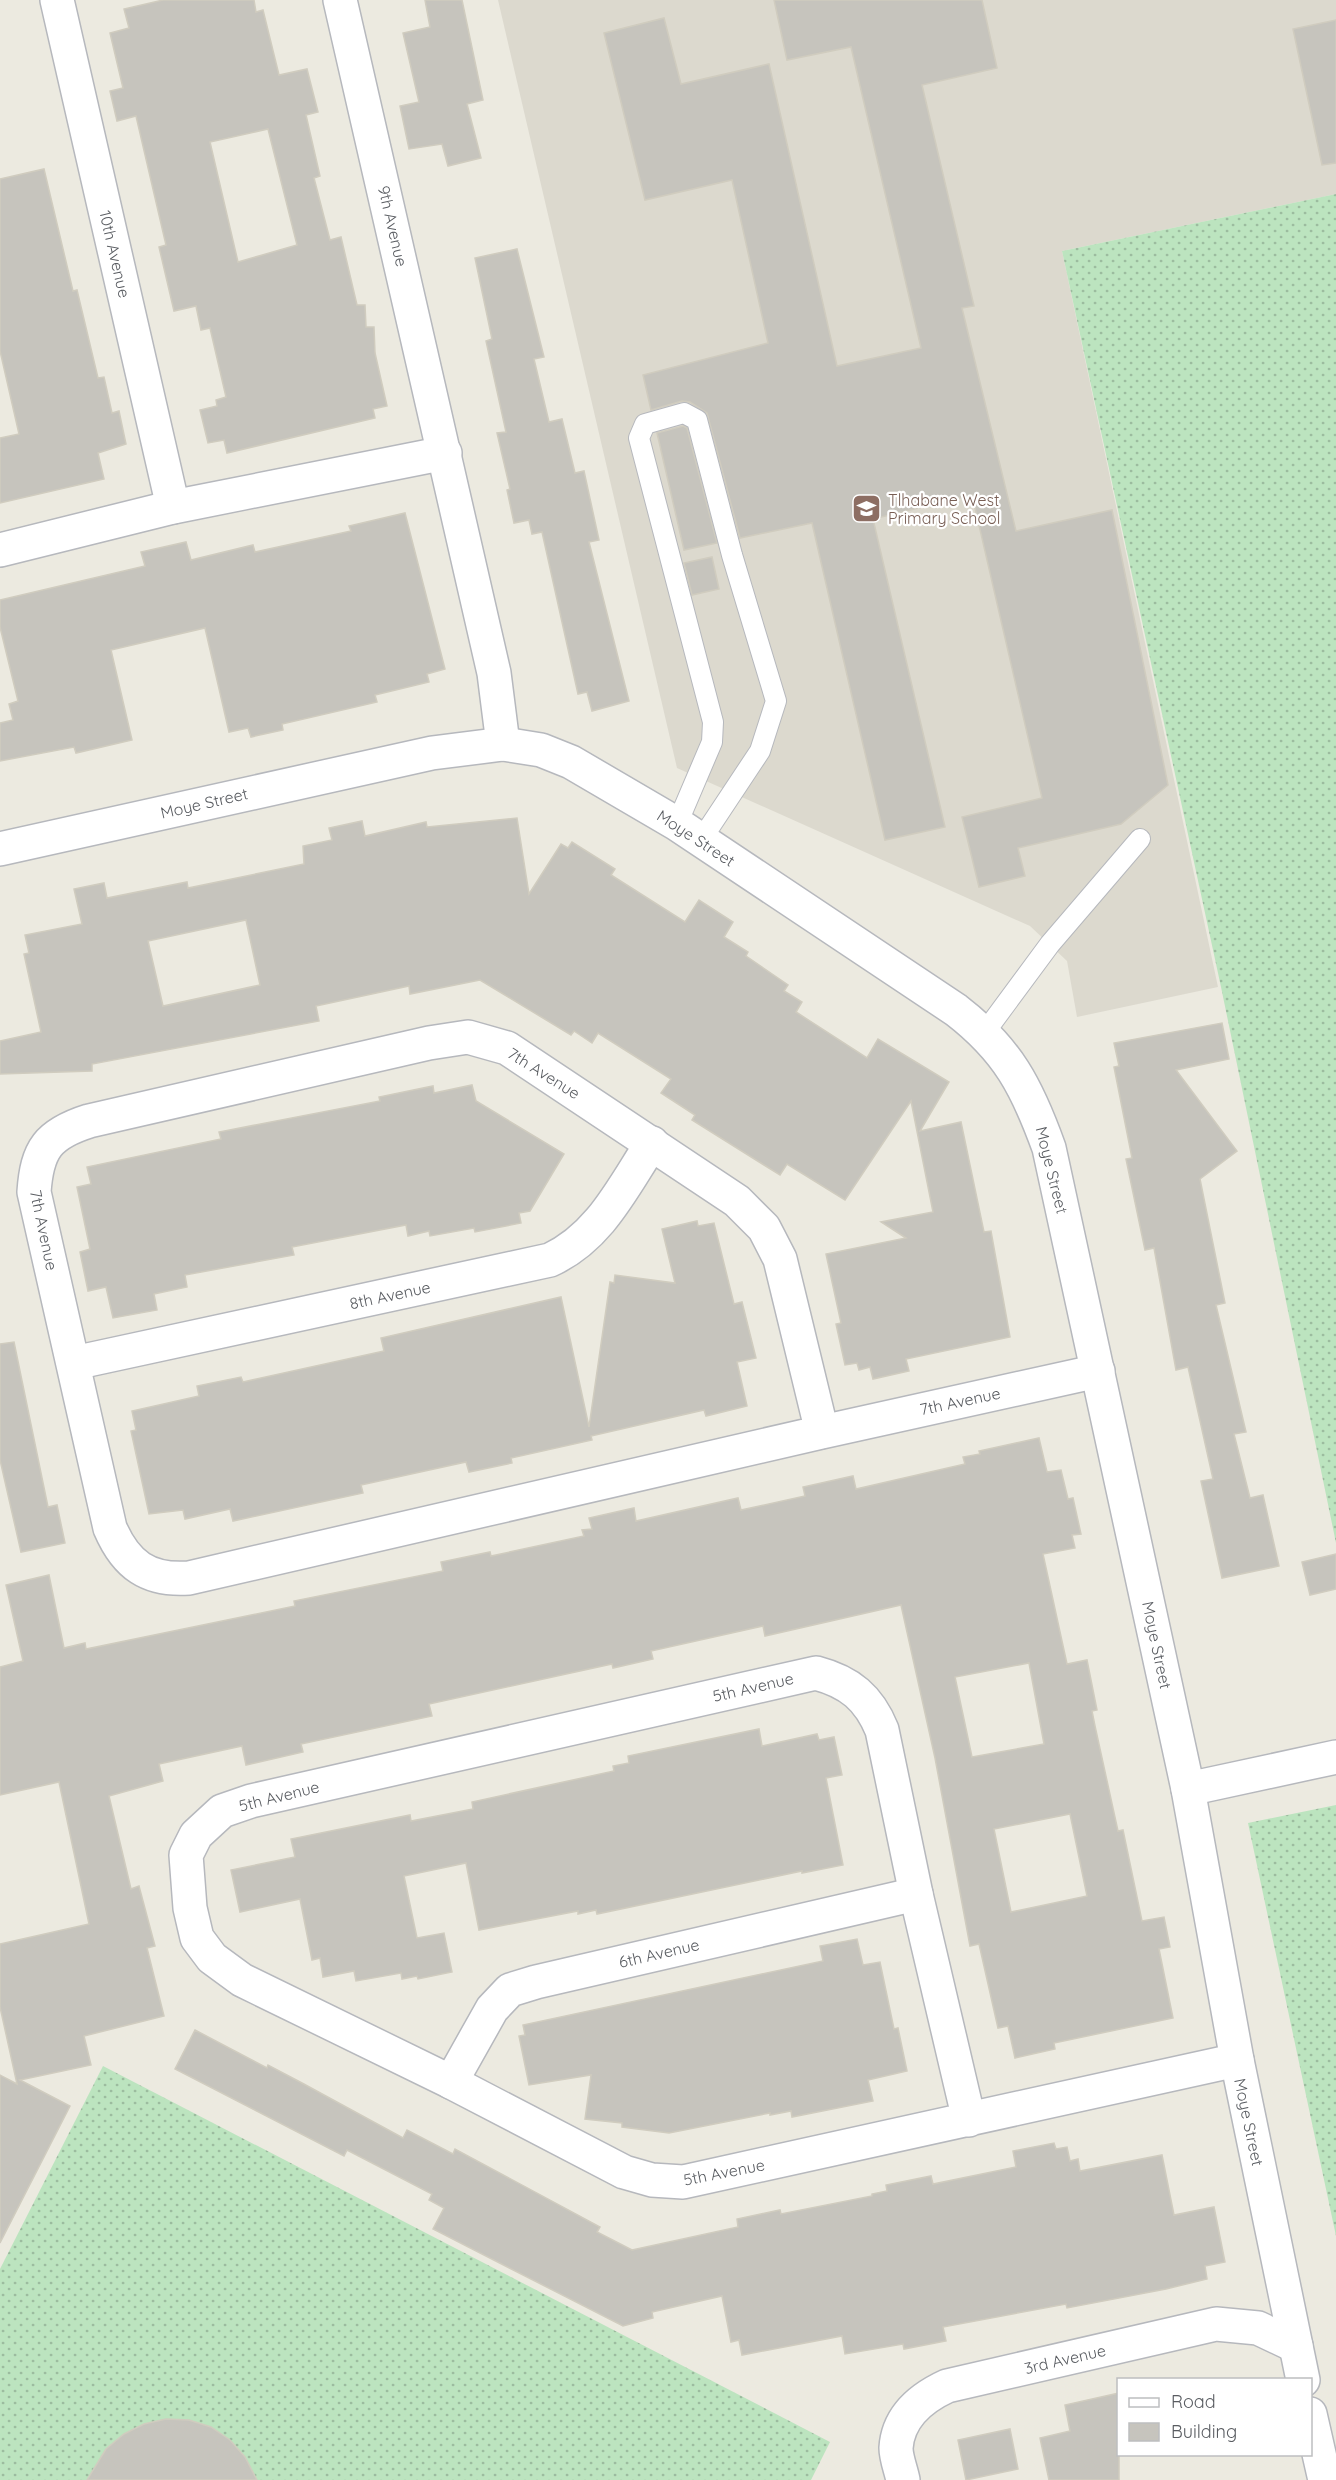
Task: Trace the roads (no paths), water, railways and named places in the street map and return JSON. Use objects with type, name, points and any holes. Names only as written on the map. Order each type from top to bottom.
[{"type":"street","name":"10th Avenue","points":[[57,0],[173,507]]},
{"type":"street","name":"9th Avenue","points":[[340,0],[446,453],[494,673],[503,744]]},
{"type":"street","points":[[0,550],[173,507],[446,453]]},
{"type":"street","name":"Moye Street","points":[[0,849],[432,753],[503,744],[541,750],[572,762],[689,832],[956,1010],[984,1032],[1013,1067],[1034,1104],[1049,1148],[1188,1789],[1236,2060],[1303,2378]]},
{"type":"street","name":"7th Avenue","points":[[822,1432],[780,1259],[764,1228],[737,1201],[507,1048],[468,1037],[429,1042],[66,1128],[48,1142],[36,1166],[34,1192],[110,1528],[118,1549],[134,1565],[168,1580],[189,1578],[822,1432],[1098,1371]]},
{"type":"street","name":"8th Avenue","points":[[74,1363],[550,1260],[570,1250],[595,1230],[652,1143]]},
{"type":"street","name":"5th Avenue","points":[[969,2120],[916,1894],[882,1730],[874,1710],[859,1692],[838,1678],[816,1673],[251,1801],[222,1811],[196,1834],[186,1855],[190,1908],[197,1938],[212,1958],[242,1980],[451,2082],[624,2172],[652,2180],[682,2182],[969,2120],[1236,2060]]},
{"type":"street","points":[[1188,1789],[1336,1757]]},
{"type":"street","name":"6th Avenue","points":[[451,2082],[492,2009],[510,1990],[536,1982],[916,1894]]},
{"type":"street","name":"3rd Avenue","points":[[903,2480],[896,2449],[901,2428],[912,2410],[927,2396],[947,2386],[1216,2324],[1258,2328],[1296,2346]]},
{"type":"street","points":[[1312,2419],[1324,2480]]},
{"type":"lane","points":[[684,413],[697,420],[732,555],[776,701],[760,751],[689,832],[712,742],[713,722],[639,438],[645,423],[684,413]]},
{"type":"lane","points":[[984,1032],[1050,944],[1140,839]]},
{"type":"place","name":"Tlhabane West Primary School","points":[[867,509]]}]
